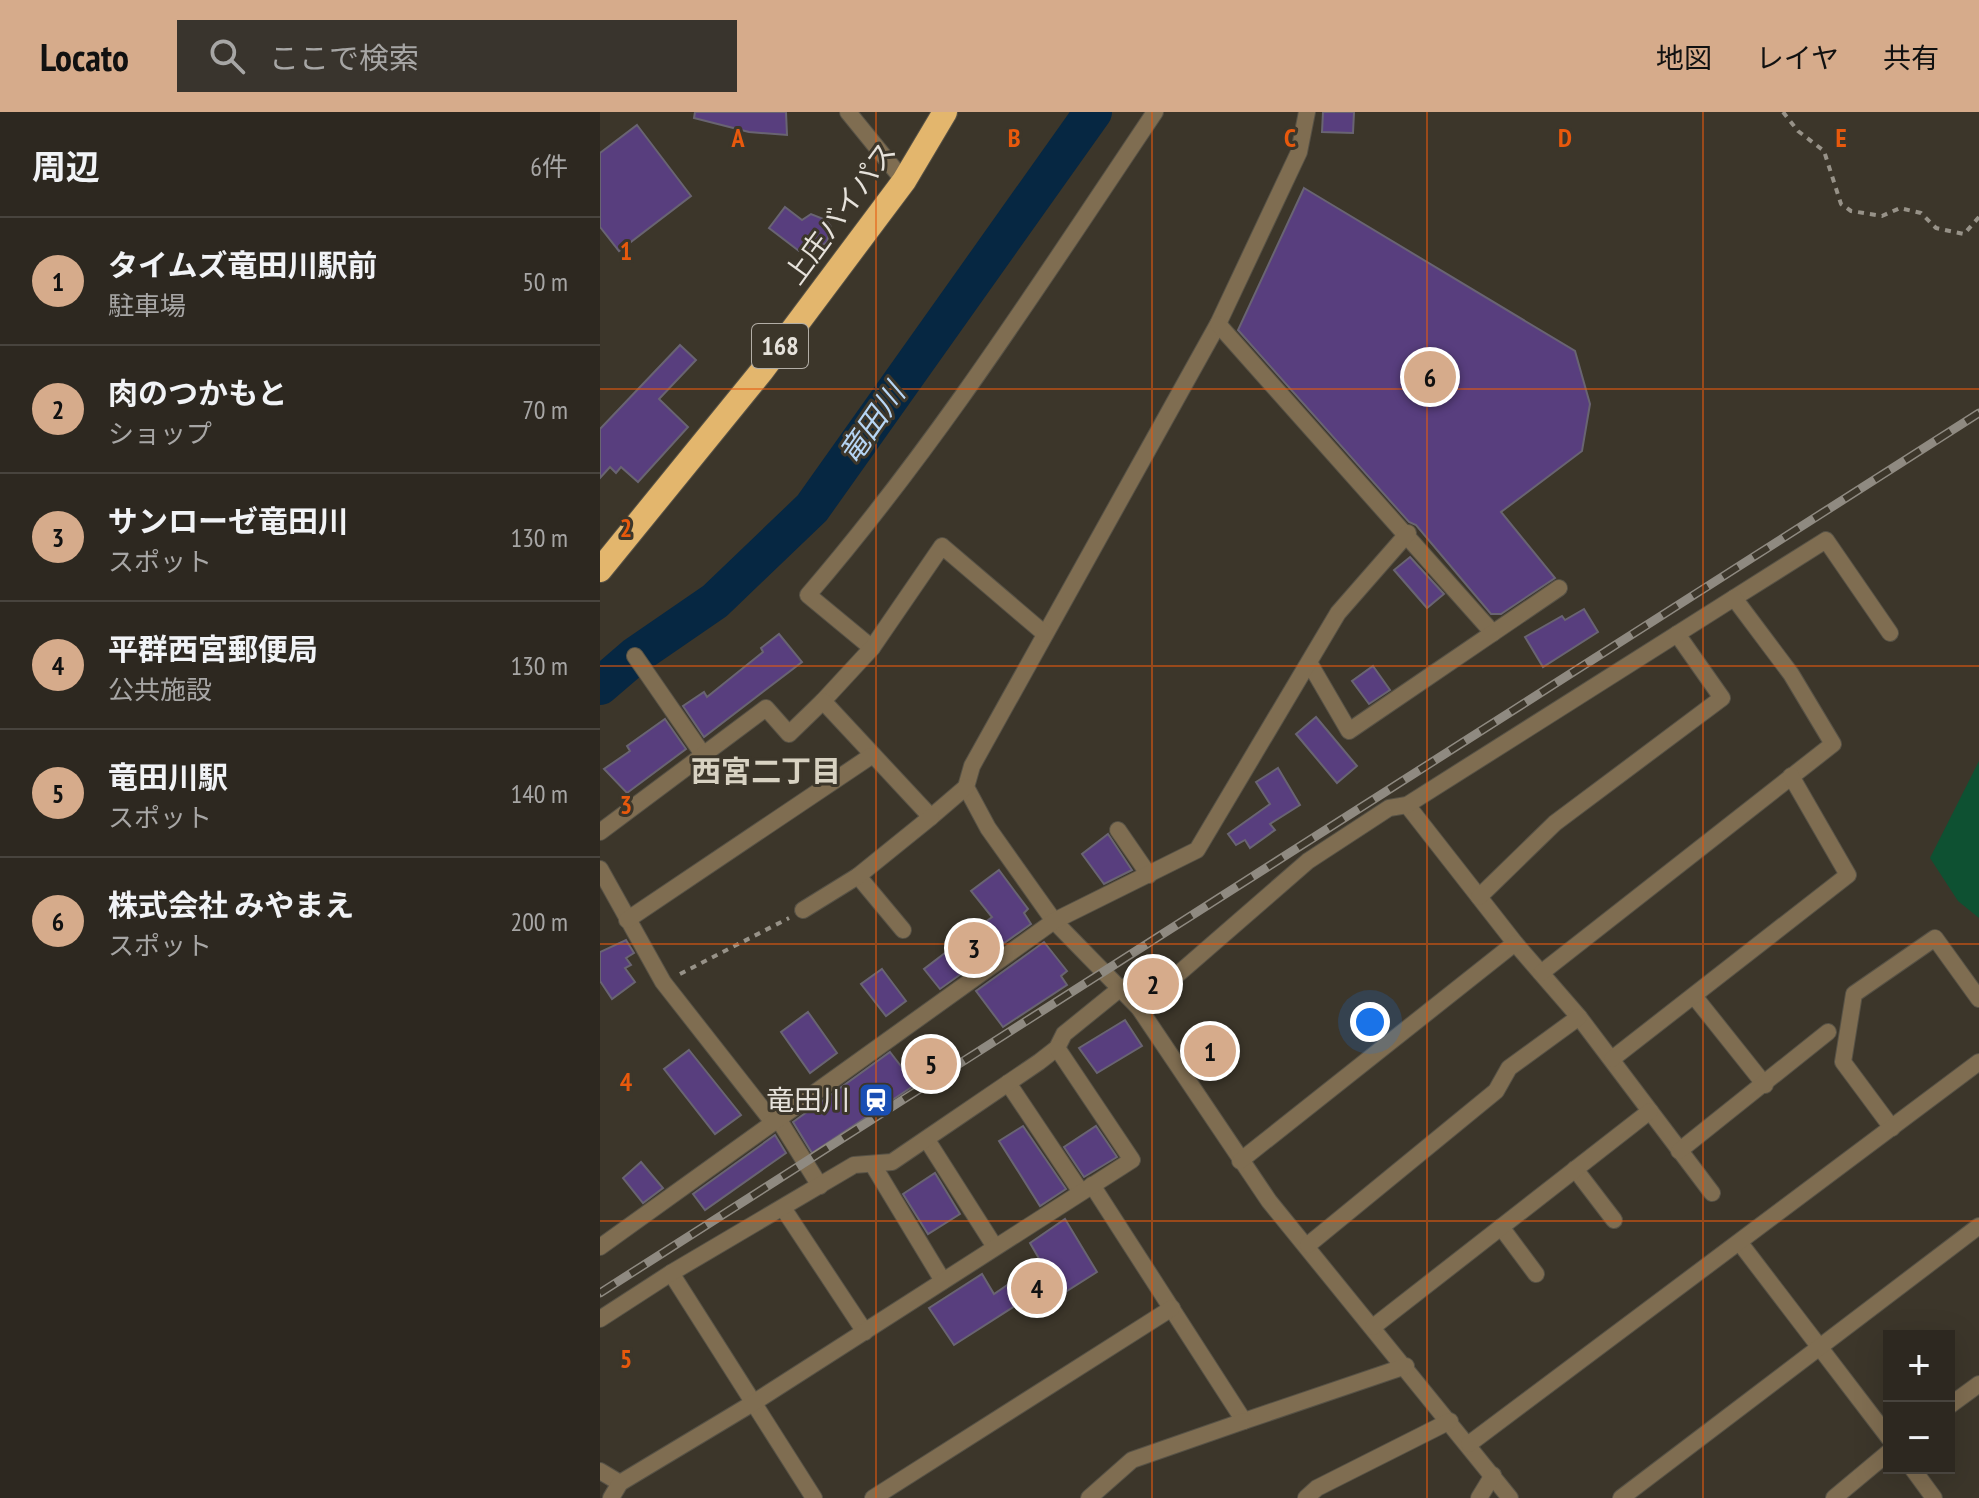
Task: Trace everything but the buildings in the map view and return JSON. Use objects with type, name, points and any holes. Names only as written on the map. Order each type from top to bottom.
[{"type":"highway","name":"上庄バイパス","points":[[600,570],[761,372],[904,181],[945,112]]},
{"type":"street","points":[[848,112],[904,181]]},
{"type":"street","points":[[872,648],[808,595],[880,511],[1030,302],[1155,112]]},
{"type":"street","points":[[803,910],[858,876],[966,787],[972,766],[1218,324],[1299,152],[1307,112]]},
{"type":"street","points":[[1218,324],[1408,533],[1493,633]]},
{"type":"street","points":[[600,1247],[1054,921],[1197,850],[1338,613],[1408,533]]},
{"type":"street","points":[[1139,1008],[1308,861],[1389,808],[1407,805],[1826,540],[1890,633]]},
{"type":"street","points":[[600,832],[766,708],[789,734],[872,648],[942,546],[1045,634]]},
{"type":"street","points":[[1310,664],[1349,731],[1559,588]]},
{"type":"street","points":[[1541,973],[1833,744],[1791,674],[1734,598]]},
{"type":"street","points":[[1479,897],[1555,823],[1722,698],[1677,634]]},
{"type":"street","points":[[635,656],[702,753]]},
{"type":"street","points":[[823,701],[931,817]]},
{"type":"street","points":[[627,920],[871,756]]},
{"type":"street","points":[[1612,1059],[1848,875],[1791,776]]},
{"type":"street","points":[[966,787],[988,828],[1054,921],[1122,987],[1139,1008],[1240,1161],[1510,1498]]},
{"type":"street","points":[[1407,805],[1515,943],[1579,1017],[1712,1193]]},
{"type":"street","points":[[1118,830],[1149,875]]},
{"type":"street","points":[[600,869],[663,982],[775,1119],[820,1186]]},
{"type":"street","points":[[858,876],[903,930]]},
{"type":"street","points":[[1892,1128],[1843,1062],[1854,994],[1935,938],[1979,999]]},
{"type":"street","points":[[1240,1161],[1515,943]]},
{"type":"street","points":[[600,1319],[671,1273],[854,1165],[892,1162],[927,1140],[1057,1048],[1064,1034],[1122,987]]},
{"type":"street","points":[[1694,996],[1765,1085]]},
{"type":"street","points":[[1308,1245],[1496,1091],[1509,1068],[1579,1017]]},
{"type":"street","points":[[1679,1151],[1828,1032]]},
{"type":"street","points":[[611,1498],[620,1483],[753,1403],[1132,1160],[1057,1048]]},
{"type":"street","points":[[1469,1444],[1979,1062]]},
{"type":"street","points":[[1008,1083],[1172,1308],[1244,1421]]},
{"type":"street","points":[[1373,1327],[1650,1111]]},
{"type":"street","points":[[927,1140],[995,1247]]},
{"type":"street","points":[[873,1165],[943,1281]]},
{"type":"street","points":[[1575,1169],[1614,1220]]},
{"type":"street","points":[[783,1208],[865,1332]]},
{"type":"street","points":[[1621,1498],[1979,1226]]},
{"type":"street","points":[[1501,1227],[1536,1274]]},
{"type":"street","points":[[1740,1243],[1883,1430]]},
{"type":"street","points":[[671,1273],[814,1498]]},
{"type":"street","points":[[873,1498],[1172,1308]]},
{"type":"street","points":[[1089,1498],[1132,1460],[1406,1366]]},
{"type":"street","points":[[1954,1402],[1979,1384]]},
{"type":"street","points":[[1306,1498],[1317,1488],[1450,1421]]},
{"type":"street","points":[[1834,1498],[1883,1457]]},
{"type":"street","points":[[600,1471],[620,1483]]},
{"type":"street","points":[[1916,1474],[1934,1498]]},
{"type":"street","points":[[1479,1498],[1493,1475]]},
{"type":"path","points":[[1783,112],[1798,131],[1824,151],[1841,204],[1851,211],[1882,216],[1900,208],[1921,213],[1936,228],[1964,234],[1979,217]]},
{"type":"path","points":[[663,982],[803,910]]},
{"type":"green space","points":[[1979,761],[1979,918],[1958,901],[1930,858]]},
{"type":"waterway","name":"竜田川","points":[[600,686],[635,656],[715,601],[812,508],[1093,112]]},
{"type":"railway","points":[[600,1293],[1979,413]]},
{"type":"place","name":"株式会社 みやまえ","points":[[1430,377]]},
{"type":"place","name":"サンローゼ竜田川","points":[[974,948]]},
{"type":"place","name":"肉のつかもと","points":[[1153,984]]},
{"type":"place","name":"タイムズ竜田川駅前","points":[[1210,1051]]},
{"type":"place","name":"竜田川駅","points":[[931,1064]]},
{"type":"place","name":"竜田川","points":[[876,1100]]},
{"type":"place","name":"平群西宮郵便局","points":[[1037,1288]]},
{"type":"district","name":"西宮二丁目","points":[[766,772]]}]
